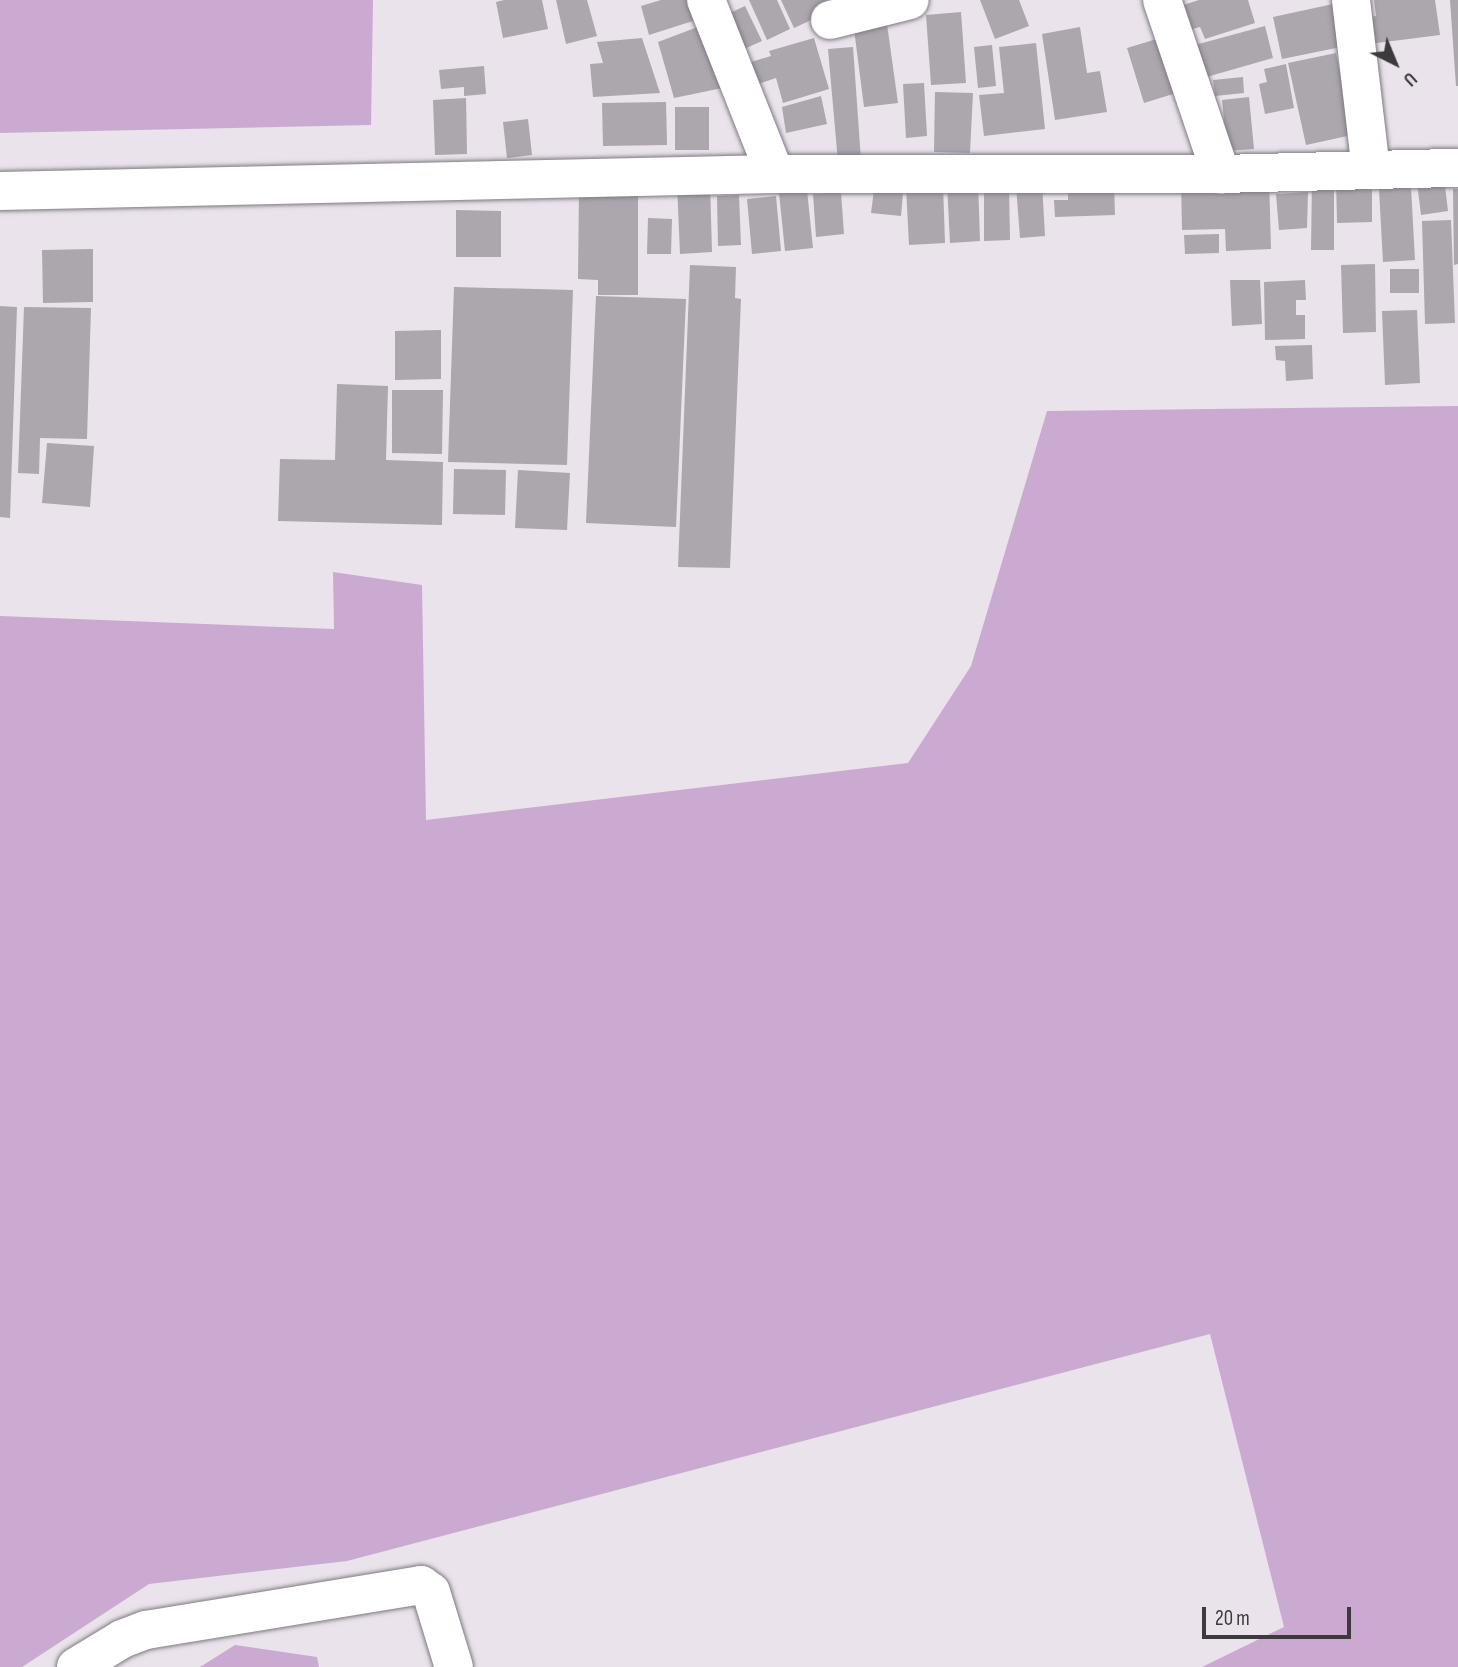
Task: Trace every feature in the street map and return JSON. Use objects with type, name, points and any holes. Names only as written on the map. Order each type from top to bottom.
[{"type":"street","points":[[706,0],[775,174]]},
{"type":"street","points":[[830,20],[910,0]]},
{"type":"street","points":[[1162,0],[1222,174]]},
{"type":"street","points":[[1351,0],[1371,170]]},
{"type":"street","points":[[0,191],[775,174],[1222,174],[1458,168]]},
{"type":"street","points":[[76,1667],[122,1639],[146,1630],[421,1585],[431,1592],[454,1667]]},
{"type":"shaded area","points":[[0,0],[373,0],[371,125],[0,133]]},
{"type":"shaded area","points":[[1458,406],[1458,1667],[1202,1667],[1284,1627],[1210,1334],[347,1561],[149,1584],[22,1667],[0,1667],[0,616],[334,629],[333,572],[422,585],[426,820],[908,763],[971,666],[1047,411]]},
{"type":"shaded area","points":[[235,1645],[317,1657],[319,1667],[200,1667]]},
{"type":"building","points":[[542,0],[548,29],[503,38],[496,2]]},
{"type":"building","points":[[556,0],[587,0],[597,36],[566,44]]},
{"type":"building","points":[[661,0],[690,0],[696,20],[649,35],[641,6]]},
{"type":"building","points":[[749,0],[777,0],[790,29],[767,40]]},
{"type":"building","points":[[781,0],[826,0],[831,11],[794,28]]},
{"type":"building","points":[[980,0],[1019,0],[1029,26],[995,39]]},
{"type":"building","points":[[1199,0],[1248,0],[1255,23],[1205,39],[1200,27],[1185,31],[1177,7]]},
{"type":"building","points":[[1374,0],[1435,0],[1440,35],[1369,44],[1366,18],[1376,16]]},
{"type":"building","points":[[1450,0],[1458,0],[1458,86],[1456,86]]},
{"type":"building","points":[[1333,4],[1341,47],[1282,59],[1273,17]]},
{"type":"building","points":[[745,6],[762,41],[735,53],[719,18]]},
{"type":"building","points":[[961,12],[966,83],[931,85],[926,15]]},
{"type":"building","points":[[887,24],[898,103],[864,107],[854,29]]},
{"type":"building","points":[[703,25],[727,87],[674,98],[658,42]]},
{"type":"building","points":[[1265,26],[1273,58],[1203,78],[1195,45]]},
{"type":"building","points":[[1080,27],[1087,73],[1100,71],[1107,112],[1055,120],[1042,34]]},
{"type":"building","points":[[1170,35],[1186,90],[1144,103],[1127,48]]},
{"type":"building","points":[[642,38],[660,93],[593,97],[590,64],[603,63],[597,42]]},
{"type":"building","points":[[814,38],[829,89],[783,103],[776,78],[758,84],[751,62],[771,56],[769,51]]},
{"type":"building","points":[[1036,43],[1045,129],[984,136],[979,95],[1004,93],[999,47]]},
{"type":"building","points":[[992,45],[996,86],[978,88],[974,47]]},
{"type":"building","points":[[853,47],[861,160],[838,162],[828,49]]},
{"type":"building","points":[[1336,53],[1352,135],[1306,145],[1288,63]]},
{"type":"building","points":[[1286,64],[1294,108],[1265,114],[1259,84],[1267,82],[1264,69]]},
{"type":"building","points":[[484,66],[486,94],[464,96],[464,87],[441,89],[439,70]]},
{"type":"building","points":[[1243,77],[1244,93],[1215,96],[1213,80]]},
{"type":"building","points":[[924,83],[927,136],[906,138],[903,84]]},
{"type":"building","points":[[935,92],[973,93],[970,153],[934,152]]},
{"type":"building","points":[[821,96],[827,124],[786,133],[782,107]]},
{"type":"building","points":[[1249,97],[1254,149],[1227,151],[1222,100]]},
{"type":"building","points":[[466,98],[467,154],[435,155],[433,100]]},
{"type":"building","points":[[666,102],[667,145],[603,146],[602,103]]},
{"type":"building","points":[[675,107],[709,107],[709,150],[675,150]]},
{"type":"building","points":[[528,119],[532,155],[507,158],[503,122]]},
{"type":"building","points":[[1269,176],[1271,249],[1226,251],[1225,229],[1182,230],[1181,179]]},
{"type":"building","points":[[1334,178],[1334,250],[1311,250],[1312,179]]},
{"type":"building","points":[[1336,178],[1372,178],[1372,222],[1337,223]]},
{"type":"building","points":[[1444,178],[1448,211],[1421,215],[1417,182]]},
{"type":"building","points":[[710,182],[712,252],[680,254],[677,184]]},
{"type":"building","points":[[978,182],[980,241],[950,243],[947,184]]},
{"type":"building","points":[[1114,182],[1115,215],[1055,217],[1054,200],[1068,200],[1068,184]]},
{"type":"building","points":[[1042,183],[1045,236],[1020,238],[1016,185]]},
{"type":"building","points":[[943,185],[945,243],[909,245],[906,187]]},
{"type":"building","points":[[984,185],[1009,185],[1010,240],[984,241]]},
{"type":"building","points":[[1411,187],[1415,260],[1383,262],[1379,189]]},
{"type":"building","points":[[579,189],[638,190],[638,295],[598,295],[598,280],[578,279]]},
{"type":"building","points":[[1453,189],[1458,189],[1458,264],[1454,265]]},
{"type":"building","points":[[807,190],[813,248],[785,251],[779,193]]},
{"type":"building","points":[[874,190],[903,193],[901,216],[871,213]]},
{"type":"building","points":[[841,192],[844,234],[816,237],[813,194]]},
{"type":"building","points":[[1308,192],[1307,228],[1279,230],[1276,194]]},
{"type":"building","points":[[739,195],[741,245],[718,246],[717,196]]},
{"type":"building","points":[[776,196],[781,251],[752,254],[747,199]]},
{"type":"building","points":[[456,210],[501,211],[501,257],[456,257]]},
{"type":"building","points":[[648,218],[672,219],[671,254],[647,254]]},
{"type":"building","points":[[1451,220],[1455,323],[1425,324],[1422,221]]},
{"type":"building","points":[[1219,234],[1219,253],[1185,254],[1184,235]]},
{"type":"building","points":[[93,249],[93,302],[43,303],[42,250]]},
{"type":"building","points":[[1375,264],[1376,332],[1343,333],[1341,265]]},
{"type":"building","points":[[690,265],[736,267],[735,298],[741,299],[730,568],[678,567]]},
{"type":"building","points":[[1390,269],[1419,269],[1419,293],[1390,293]]},
{"type":"building","points":[[1230,280],[1260,280],[1262,324],[1232,326]]},
{"type":"building","points":[[1305,280],[1306,300],[1296,300],[1296,315],[1305,315],[1305,339],[1265,340],[1264,282]]},
{"type":"building","points":[[454,287],[573,290],[567,465],[448,462]]},
{"type":"building","points":[[596,296],[686,299],[676,527],[586,523]]},
{"type":"building","points":[[0,306],[17,307],[10,518],[0,517]]},
{"type":"building","points":[[24,307],[91,308],[87,439],[40,438],[39,474],[18,473]]},
{"type":"building","points":[[1417,310],[1420,383],[1385,385],[1382,311]]},
{"type":"building","points":[[441,330],[441,379],[395,380],[395,331]]},
{"type":"building","points":[[1312,345],[1313,379],[1286,381],[1285,361],[1276,360],[1275,346]]},
{"type":"building","points":[[337,384],[388,386],[386,460],[443,462],[442,525],[278,521],[280,459],[335,460]]},
{"type":"building","points":[[392,390],[443,390],[442,454],[392,453]]},
{"type":"building","points":[[47,443],[94,446],[90,507],[42,503]]},
{"type":"building","points":[[454,469],[506,470],[505,515],[453,514]]},
{"type":"building","points":[[518,470],[570,473],[567,530],[515,528]]}]
